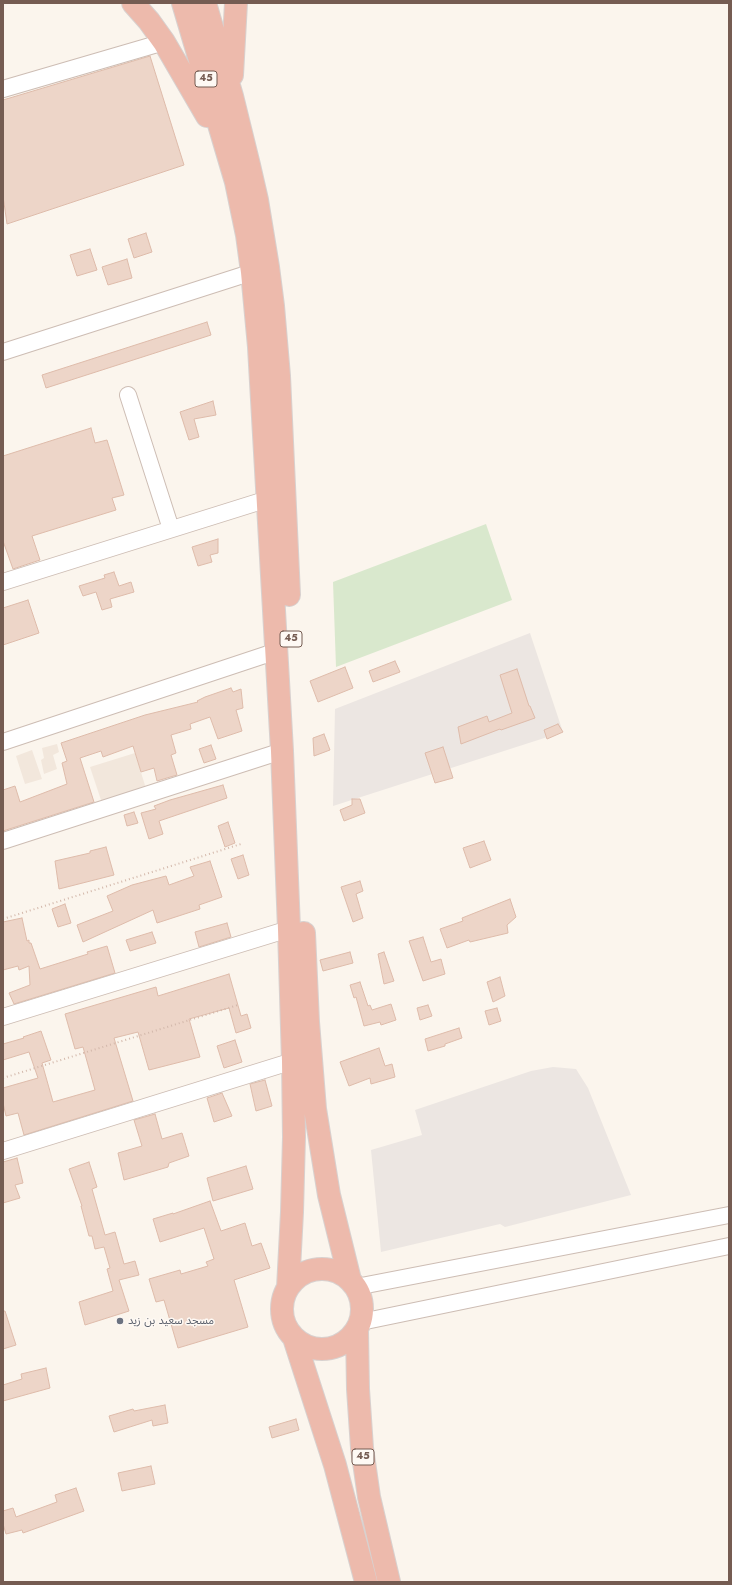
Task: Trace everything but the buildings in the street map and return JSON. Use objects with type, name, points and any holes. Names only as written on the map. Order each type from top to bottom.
[{"type":"highway","points":[[133,3],[149,21],[164,42],[187,79],[229,156]]},
{"type":"highway","name":"45","points":[[183,3],[229,156],[247,235],[260,269],[276,334],[311,1065],[316,1116],[329,1195],[353,1284]]},
{"type":"highway","name":"45","points":[[205,3],[232,96],[257,200],[260,269],[259,347],[282,751],[293,1061],[292,1212],[288,1288]]},
{"type":"highway","points":[[232,96],[236,3]]},
{"type":"highway","points":[[317,1269],[335,1271],[353,1284],[362,1304],[359,1326],[344,1343],[328,1349],[310,1348],[294,1338],[289,1331],[282,1314],[284,1296],[288,1288],[300,1275],[317,1269]]},
{"type":"highway","name":"45","points":[[359,1326],[358,1389],[362,1448],[369,1497],[389,1582]]},
{"type":"highway","name":"45","points":[[294,1338],[335,1465],[366,1582]]},
{"type":"street","points":[[3,89],[164,42]]},
{"type":"street","points":[[3,352],[260,269]]},
{"type":"street","points":[[128,395],[171,529]]},
{"type":"street","points":[[3,582],[268,499]]},
{"type":"street","points":[[3,742],[277,651]]},
{"type":"street","points":[[3,841],[282,751]]},
{"type":"street","points":[[3,1018],[289,929]]},
{"type":"street","points":[[3,1151],[293,1061]]},
{"type":"street","points":[[353,1284],[729,1215]]},
{"type":"street","points":[[359,1326],[729,1246]]},
{"type":"path","points":[[3,919],[241,844]]},
{"type":"path","points":[[3,1078],[238,1005]]},
{"type":"shaded area","points":[[530,633],[563,732],[333,806],[335,709]]},
{"type":"shaded area","points":[[57,744],[59,752],[53,755],[57,769],[44,774],[41,760],[44,758],[42,748]]},
{"type":"shaded area","points":[[32,750],[42,779],[25,784],[16,756]]},
{"type":"shaded area","points":[[135,753],[148,795],[104,809],[90,767]]},
{"type":"shaded area","points":[[553,1067],[576,1069],[588,1088],[631,1195],[505,1227],[500,1224],[381,1252],[371,1150],[422,1135],[415,1110],[531,1071]]},
{"type":"green space","points":[[486,524],[512,600],[336,667],[333,582]]},
{"type":"place","name":"مسجد سعيد بن زيد","points":[[120,1321]]}]
